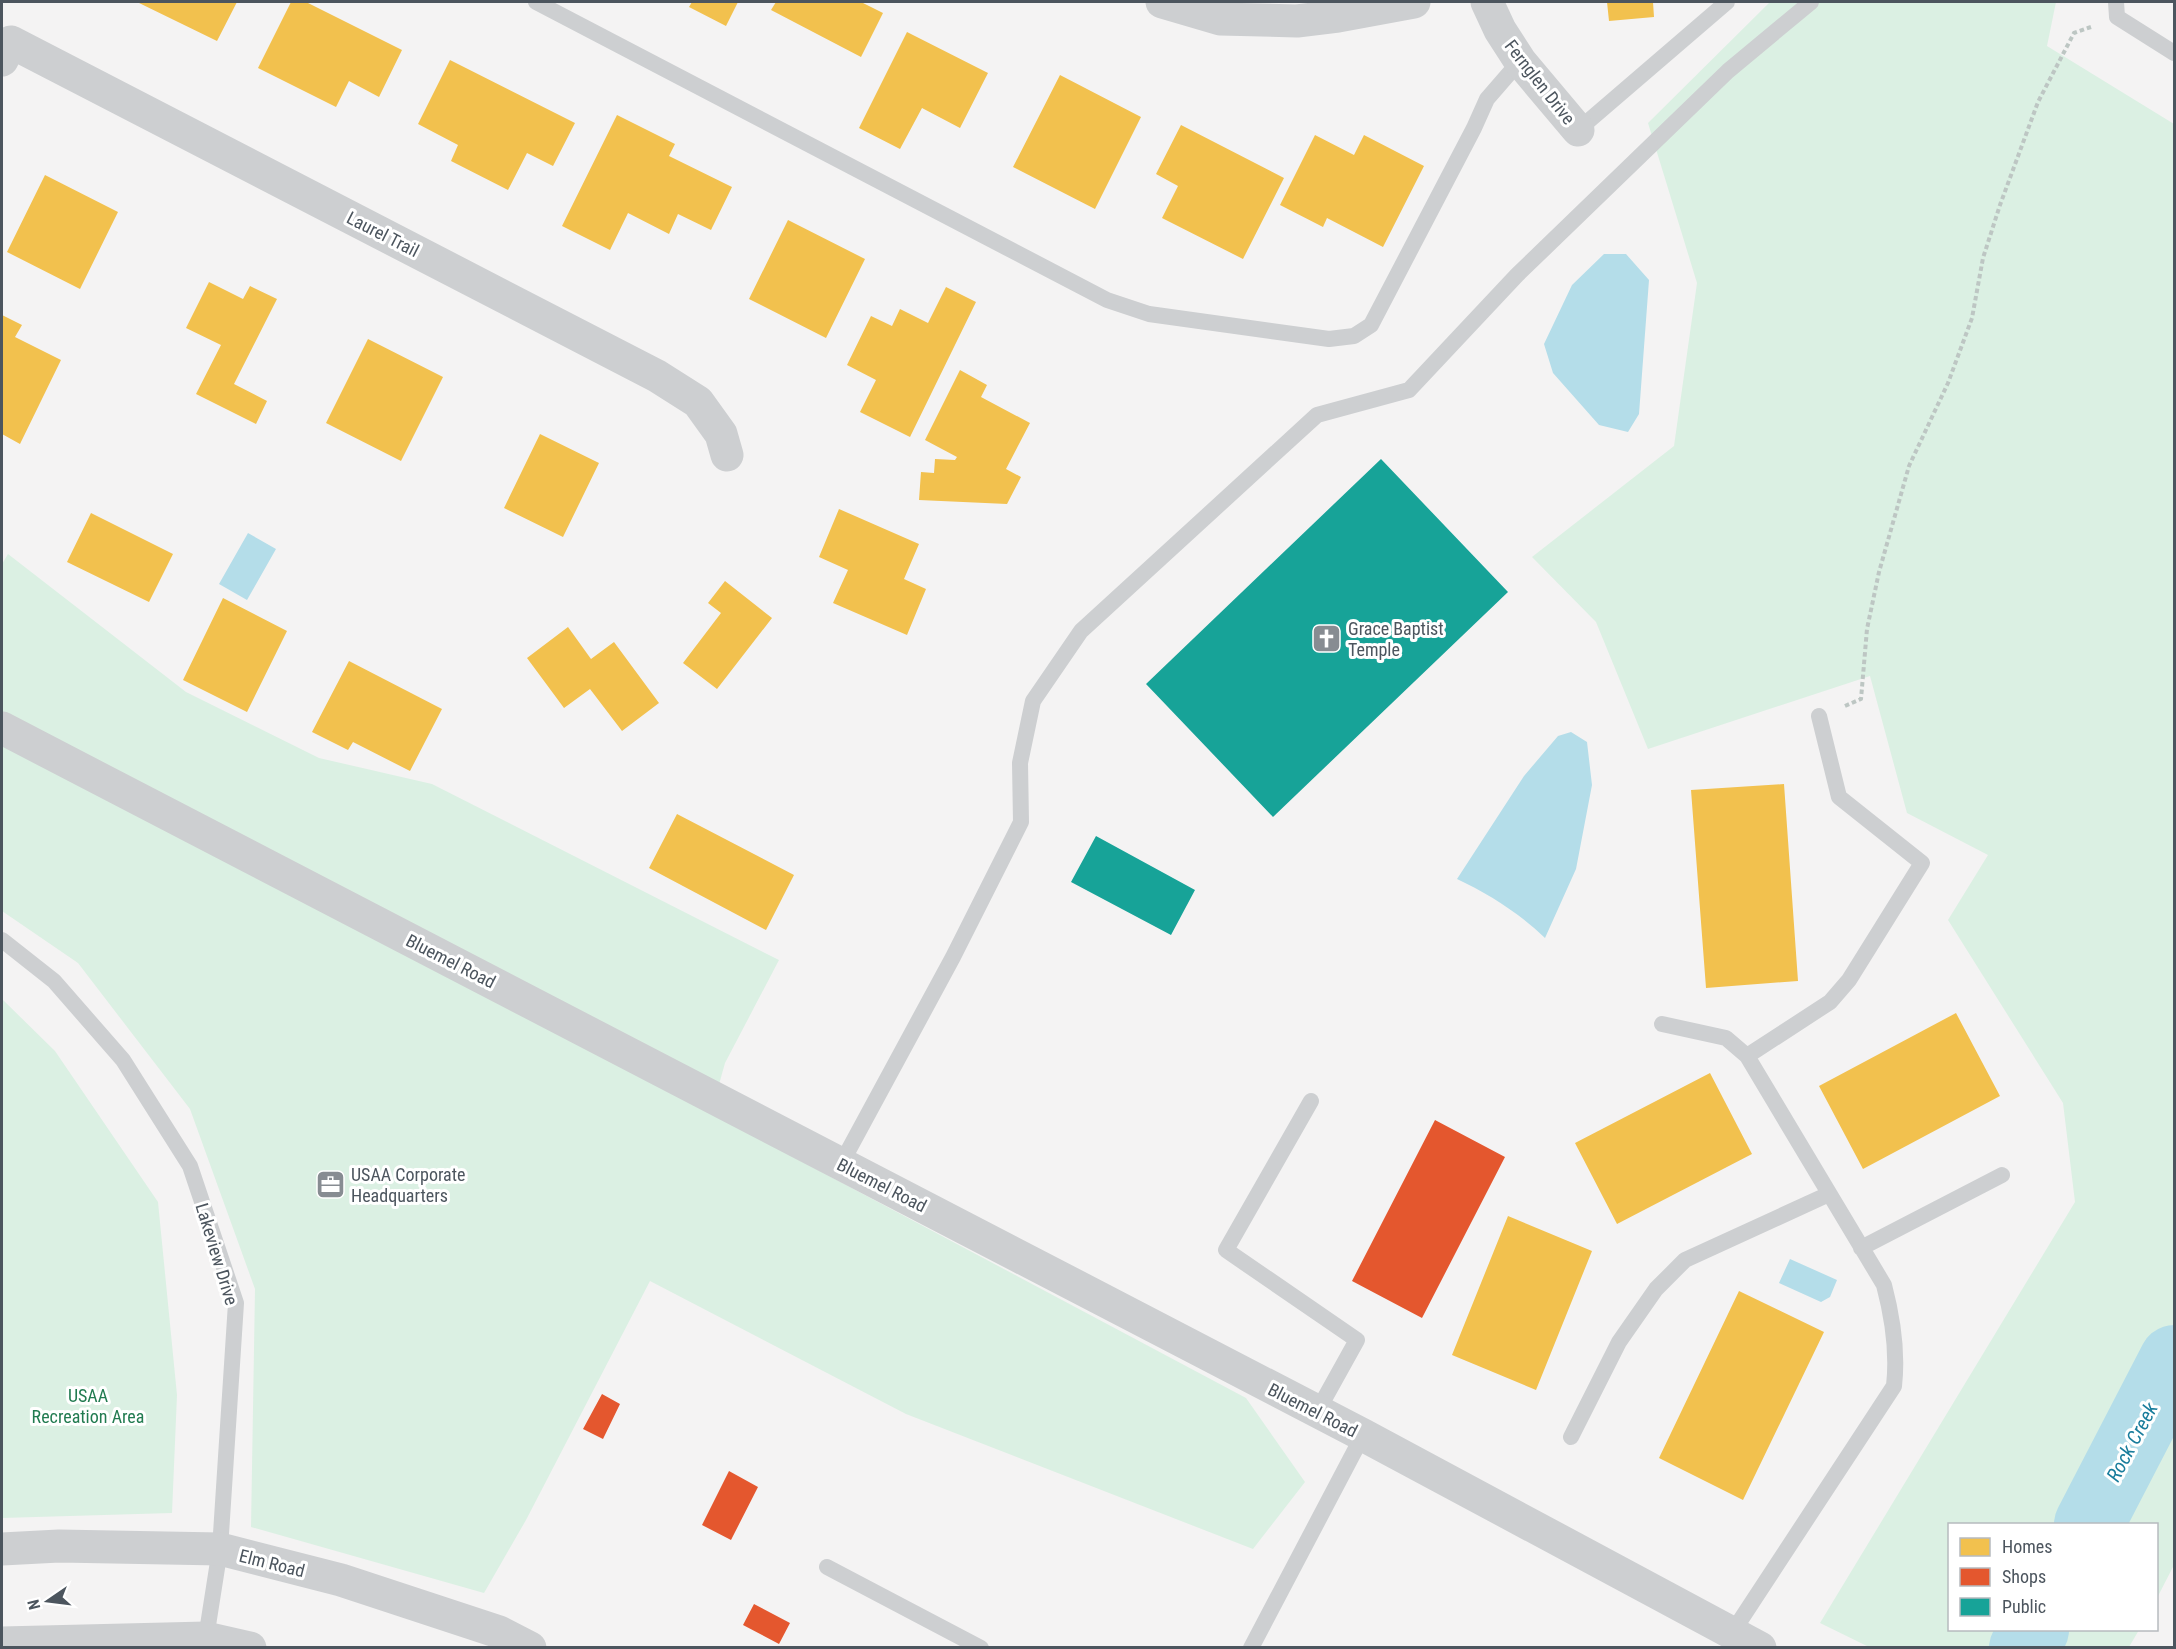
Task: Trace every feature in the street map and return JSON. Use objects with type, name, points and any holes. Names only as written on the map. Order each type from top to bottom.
[{"type":"street","points":[[1162,2],[1220,19],[1298,21],[1414,2]]},
{"type":"street","name":"Fernglen Drive","points":[[1487,2],[1500,30],[1520,61],[1578,130]]},
{"type":"street","name":"Laurel Trail","points":[[6,51],[657,375],[699,402],[721,434],[727,455]]},
{"type":"street","name":"Bluemel Road","points":[[2,728],[1363,1436],[1746,1640]]},
{"type":"street","name":"Elm Road","points":[[2,1549],[59,1546],[220,1549],[352,1584],[499,1632],[530,1647]]},
{"type":"street","points":[[2,1643],[206,1638],[250,1647]]},
{"type":"lane","points":[[536,2],[1107,300],[1149,314],[1329,339],[1354,336],[1371,325],[1487,99],[1520,61]]},
{"type":"lane","points":[[1578,130],[1727,2]]},
{"type":"lane","points":[[841,1164],[953,957],[1021,822],[1020,763],[1032,701],[1081,631],[1317,415],[1409,390],[1517,275],[1728,70],[1811,2]]},
{"type":"lane","points":[[2116,10],[2175,53]]},
{"type":"lane","points":[[1747,1056],[1830,1002],[1849,980],[1922,863],[1839,797],[1819,716]]},
{"type":"lane","name":"Lakeview Drive","points":[[2,940],[54,981],[123,1060],[190,1166],[236,1303],[220,1549],[206,1638]]},
{"type":"lane","points":[[1662,1024],[1726,1038],[1747,1056],[1884,1285],[1893,1321],[1896,1363],[1894,1386],[1746,1640]]},
{"type":"lane","points":[[1311,1101],[1226,1250],[1357,1340],[1317,1412]]},
{"type":"lane","points":[[1861,1248],[2002,1175]]},
{"type":"lane","points":[[1571,1437],[1619,1342],[1656,1289],[1685,1260],[1829,1194]]},
{"type":"lane","points":[[1251,1647],[1363,1436]]},
{"type":"lane","points":[[827,1568],[981,1647]]},
{"type":"path","points":[[1819,716],[1861,699],[1867,629],[1879,572],[1909,466],[1948,383],[1972,318],[1983,258],[2038,102],[2074,33],[2116,10]]},
{"type":"green space","points":[[1770,2],[2056,2],[2047,46],[2174,124],[2174,1565],[2158,1596],[2158,1523],[1948,1523],[1948,1631],[2138,1631],[2129,1647],[1869,1647],[1820,1623],[2075,1202],[2063,1103],[1948,920],[1988,855],[1907,813],[1870,676],[1648,749],[1596,622],[1532,557],[1674,446],[1697,283],[1648,123]]},
{"type":"green space","points":[[8,554],[186,692],[319,758],[432,784],[779,960],[725,1063],[711,1113],[1246,1398],[1305,1482],[1253,1549],[906,1414],[650,1281],[526,1520],[484,1593],[251,1527],[255,1289],[190,1109],[78,963],[2,911],[2,564]]},
{"type":"green space","name":"USAA Recreation Area","points":[[2,999],[55,1051],[158,1202],[177,1395],[172,1513],[2,1518]]},
{"type":"water","points":[[1604,254],[1626,254],[1649,280],[1639,414],[1628,432],[1599,425],[1553,373],[1544,344],[1572,285]]},
{"type":"water","points":[[248,533],[276,549],[247,600],[219,584]]},
{"type":"water","points":[[1571,732],[1587,742],[1592,785],[1576,869],[1545,938],[1503,905],[1457,879],[1524,776],[1558,736]]},
{"type":"water","points":[[1790,1259],[1837,1280],[1830,1297],[1821,1302],[1779,1283]]},
{"type":"building: Homes","points":[[137,2],[237,2],[217,41]]},
{"type":"building: Homes","points":[[291,2],[306,2],[402,50],[379,97],[349,81],[336,107],[258,68]]},
{"type":"building: Homes","points":[[692,2],[738,2],[726,26],[689,7]]},
{"type":"building: Homes","points":[[776,2],[861,2],[883,13],[861,57],[771,10]]},
{"type":"building: Homes","points":[[1607,2],[1653,2],[1654,17],[1609,21]]},
{"type":"building: Homes","points":[[907,32],[988,73],[960,128],[922,108],[900,149],[859,128]]},
{"type":"building: Homes","points":[[450,60],[575,123],[553,166],[527,153],[508,190],[451,161],[458,145],[418,124]]},
{"type":"building: Homes","points":[[1060,75],[1141,117],[1095,209],[1013,167]]},
{"type":"building: Homes","points":[[617,115],[675,144],[669,156],[732,187],[711,230],[678,214],[669,234],[628,213],[610,250],[562,226]]},
{"type":"building: Homes","points":[[1181,125],[1284,178],[1243,259],[1162,218],[1178,186],[1156,174]]},
{"type":"building: Homes","points":[[1315,135],[1354,155],[1364,135],[1424,166],[1383,247],[1327,218],[1323,227],[1280,205]]},
{"type":"building: Homes","points":[[45,175],[118,212],[80,289],[7,252]]},
{"type":"building: Homes","points":[[788,220],[865,259],[826,338],[749,299]]},
{"type":"building: Homes","points":[[209,282],[243,299],[250,286],[277,299],[234,384],[267,401],[256,424],[196,394],[221,345],[186,328]]},
{"type":"building: Homes","points":[[946,287],[976,302],[910,437],[860,412],[876,380],[847,365],[871,316],[892,326],[900,309],[928,323]]},
{"type":"building: Homes","points":[[2,315],[22,325],[15,337],[61,360],[20,444],[2,434]]},
{"type":"building: Homes","points":[[368,339],[443,377],[401,461],[326,423]]},
{"type":"building: Homes","points":[[960,370],[987,385],[981,397],[1030,423],[1006,469],[1021,477],[1007,504],[919,500],[921,472],[934,473],[935,459],[955,460],[957,457],[925,440]]},
{"type":"building: Homes","points":[[540,434],[599,463],[563,537],[504,508]]},
{"type":"building: Homes","points":[[839,509],[919,544],[904,579],[926,589],[907,635],[833,603],[848,570],[819,557]]},
{"type":"building: Homes","points":[[91,513],[173,554],[149,602],[67,562]]},
{"type":"building: Homes","points":[[725,581],[772,618],[717,689],[683,663],[721,613],[708,603]]},
{"type":"building: Homes","points":[[223,598],[287,631],[247,712],[183,680]]},
{"type":"building: Homes","points":[[568,627],[591,659],[614,642],[659,703],[622,731],[590,689],[564,708],[527,658]]},
{"type":"building: Homes","points":[[349,661],[442,709],[410,771],[353,742],[348,750],[312,732]]},
{"type":"building: Homes","points":[[1784,784],[1798,981],[1706,988],[1691,790]]},
{"type":"building: Homes","points":[[677,814],[794,875],[766,930],[649,868]]},
{"type":"building: Homes","points":[[1956,1013],[2000,1096],[1863,1169],[1819,1086]]},
{"type":"building: Homes","points":[[1710,1073],[1752,1154],[1617,1224],[1575,1143]]},
{"type":"building: Homes","points":[[1508,1216],[1592,1251],[1536,1390],[1452,1355]]},
{"type":"building: Homes","points":[[1739,1291],[1824,1332],[1743,1500],[1659,1458]]},
{"type":"building: Shops","points":[[1435,1120],[1505,1157],[1422,1318],[1352,1281]]},
{"type":"building: Shops","points":[[602,1394],[620,1404],[603,1439],[583,1429]]},
{"type":"building: Shops","points":[[729,1471],[758,1487],[731,1540],[702,1525]]},
{"type":"building: Shops","points":[[754,1604],[790,1623],[779,1644],[743,1625]]},
{"type":"building: Public","name":"Grace Baptist Temple","points":[[1381,459],[1508,592],[1273,817],[1146,684]]},
{"type":"building: Public","points":[[1096,836],[1195,890],[1171,935],[1071,882]]},
{"type":"waterway","name":"Rock Creek","points":[[2090,1523],[2174,1360]]},
{"type":"waterway","name":"Rock Creek","points":[[2024,1648],[2033,1631]]},
{"type":"place","name":"Grace Baptist Temple","points":[[1327,638]]},
{"type":"place","name":"USAA Corporate Headquarters","points":[[330,1184]]}]
